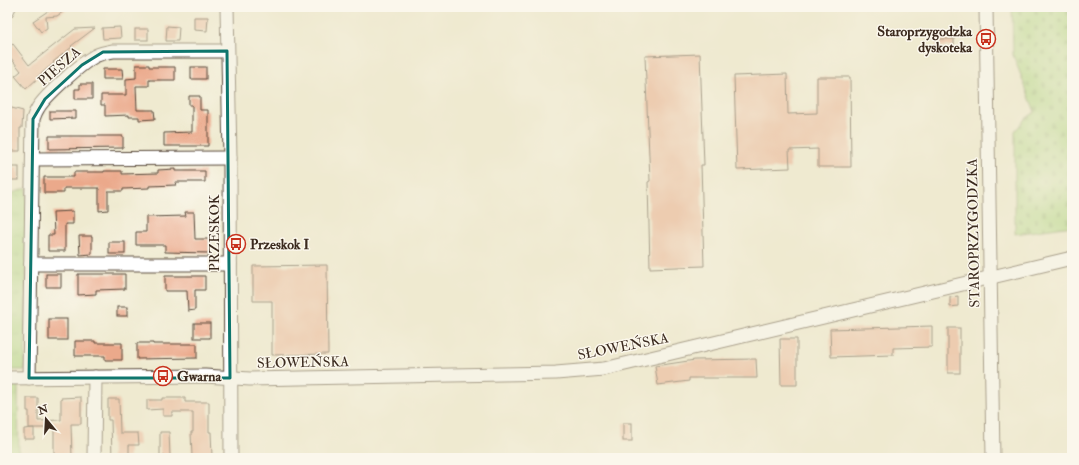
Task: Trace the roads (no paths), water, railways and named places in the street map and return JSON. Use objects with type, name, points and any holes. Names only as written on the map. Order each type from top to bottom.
[{"type":"street","points":[[7,11],[9,7]]},
{"type":"street","name":"PRZESKOK","points":[[227,7],[230,158],[231,458]]},
{"type":"street","name":"STAROPRZYGODZKA","points":[[986,7],[993,458]]},
{"type":"street","name":"PIESZA","points":[[29,378],[33,119],[37,109],[50,94],[95,56],[103,52],[227,51]]},
{"type":"street","points":[[33,159],[230,158]]},
{"type":"street","name":"SŁOWEŃSKA","points":[[230,378],[250,379],[556,374],[604,369],[1072,258]]},
{"type":"street","points":[[31,264],[230,264]]},
{"type":"street","points":[[7,378],[205,376],[230,378]]},
{"type":"street","points":[[94,458],[96,377]]},
{"type":"place","name":"Staroprzygodzka dyskoteka","points":[[986,39]]},
{"type":"place","name":"Przeskok I","points":[[236,244]]},
{"type":"place","name":"Gwarna","points":[[163,376]]}]
